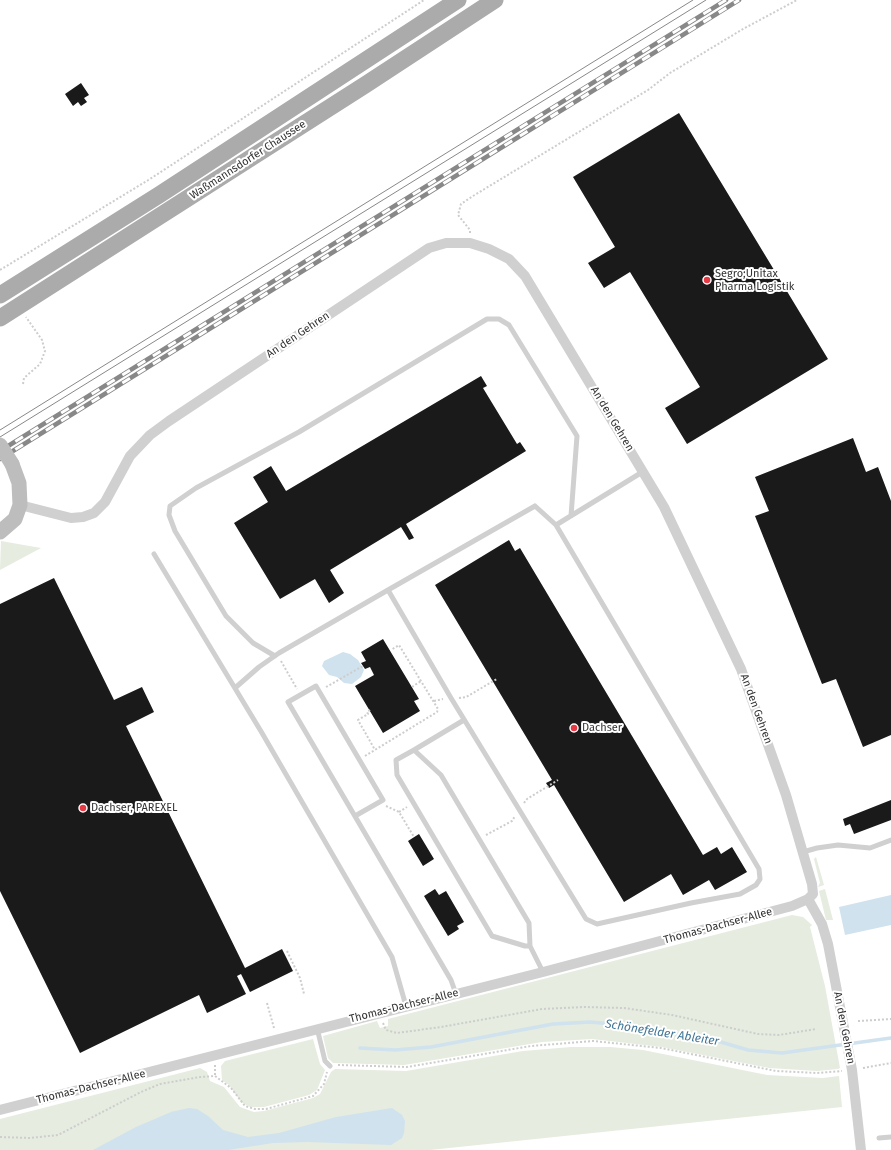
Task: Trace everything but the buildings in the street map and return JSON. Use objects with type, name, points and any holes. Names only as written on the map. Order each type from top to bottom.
[{"type":"main road","name":"Waßmannsdorfer Chaussee","points":[[0,295],[160,195],[458,0]]},
{"type":"main road","name":"Waßmannsdorfer Chaussee","points":[[0,318],[495,0]]},
{"type":"street","name":"An den Gehren","points":[[20,505],[71,518],[84,517],[94,513],[105,502],[130,456],[150,435],[429,248],[446,243],[470,243],[489,249],[509,258],[525,276],[664,507],[741,669],[771,749],[803,852],[812,884],[813,894],[808,899],[822,924],[828,944],[851,1066],[861,1150]]},
{"type":"street","points":[[0,445],[12,464],[19,483],[20,505],[15,519],[0,532]]},
{"type":"street","name":"Thomas-Dachser-Allee","points":[[0,1110],[317,1028],[543,972],[792,906],[808,899]]},
{"type":"lane","points":[[276,655],[253,643],[226,616],[175,531],[169,515],[170,506],[196,488],[299,432],[487,319],[499,319],[509,325],[577,436],[571,516]]},
{"type":"lane","points":[[556,525],[644,472]]},
{"type":"lane","points":[[235,688],[259,667],[276,655],[388,590],[535,506],[556,525],[759,869],[760,880],[756,885],[740,894],[691,903],[597,924],[586,919],[464,720],[388,590]]},
{"type":"lane","points":[[154,554],[235,688],[392,958],[406,1006]]},
{"type":"lane","points":[[355,816],[383,800],[316,686],[288,702],[451,980],[456,994]]},
{"type":"lane","points":[[464,720],[396,760],[396,775],[492,936],[525,946],[530,946]]},
{"type":"lane","points":[[414,750],[442,775],[522,910],[529,923],[530,946],[543,972]]},
{"type":"lane","points":[[803,852],[838,845],[870,848],[891,840]]},
{"type":"lane","points":[[317,1028],[325,1061],[330,1066]]},
{"type":"lane","points":[[879,1138],[891,1138]]},
{"type":"path","points":[[0,270],[150,179],[424,0]]},
{"type":"path","points":[[470,243],[470,230],[458,215],[461,204],[648,90],[670,73],[743,29],[797,0]]},
{"type":"path","points":[[18,306],[42,340],[45,351],[40,364],[24,378],[23,384]]},
{"type":"path","points":[[359,760],[437,712],[438,709],[399,645],[391,650]]},
{"type":"path","points":[[276,655],[300,695]]},
{"type":"path","points":[[328,686],[363,666]]},
{"type":"path","points":[[433,701],[466,697],[497,679]]},
{"type":"path","points":[[412,687],[421,681]]},
{"type":"path","points":[[370,710],[366,712],[368,714],[358,720],[376,750]]},
{"type":"path","points":[[378,803],[399,812],[414,837]]},
{"type":"path","points":[[287,952],[300,978],[304,994]]},
{"type":"path","points":[[267,1003],[274,1028]]},
{"type":"path","points":[[384,1025],[386,1030],[397,1033],[441,1027],[542,1009],[584,1006],[624,1008],[672,1015],[758,1034],[779,1035],[816,1029]]},
{"type":"path","points":[[858,1021],[891,1019]]},
{"type":"path","points":[[0,1137],[30,1138],[58,1135],[141,1092],[173,1081],[215,1076],[231,1088],[245,1106],[255,1109],[266,1109],[313,1096],[324,1084],[330,1066],[340,1064],[407,1067],[531,1046],[593,1041],[661,1048],[769,1070],[828,1073],[851,1066]]},
{"type":"path","points":[[868,1067],[891,1063]]},
{"type":"shaded area","points":[[1,541],[41,548],[0,570]]},
{"type":"shaded area","points":[[816,857],[824,885],[818,887],[820,883],[814,859]]},
{"type":"shaded area","points":[[825,889],[833,920],[826,920],[819,891]]},
{"type":"shaded area","points":[[792,915],[803,917],[812,925],[810,927],[825,986],[840,1068],[838,1069],[817,1071],[769,1068],[662,1047],[592,1039],[542,1042],[404,1065],[333,1063],[328,1058],[323,1036],[377,1021],[380,1028],[388,1026],[388,1019]]},
{"type":"shaded area","points":[[313,1039],[320,1064],[325,1070],[317,1090],[309,1095],[264,1107],[250,1107],[241,1102],[229,1085],[222,1080],[221,1066],[225,1061]]},
{"type":"shaded area","points":[[571,1047],[610,1047],[643,1050],[767,1075],[823,1078],[839,1076],[842,1107],[430,1150],[0,1150],[0,1119],[200,1068],[207,1072],[210,1081],[224,1087],[240,1107],[254,1112],[264,1111],[313,1098],[320,1094],[331,1072],[335,1069],[406,1071],[523,1051]]},
{"type":"water","points":[[343,652],[350,654],[358,660],[364,670],[361,677],[352,684],[344,683],[337,677],[329,675],[322,666],[324,661]]},
{"type":"water","points":[[891,895],[891,925],[845,935],[839,907]]},
{"type":"water","points":[[189,1108],[197,1109],[208,1116],[223,1130],[248,1137],[279,1133],[336,1117],[392,1108],[402,1115],[405,1121],[404,1133],[402,1138],[391,1145],[308,1142],[273,1143],[228,1150],[93,1150],[136,1127],[171,1112]]},
{"type":"waterway","name":"Schönefelder Ableiter","points":[[360,1048],[395,1050],[431,1047],[553,1024],[590,1022],[624,1025],[714,1040],[748,1050],[782,1053],[891,1038]]},
{"type":"tram line","points":[[0,430],[693,0]]},
{"type":"tram line","points":[[0,437],[706,0]]},
{"type":"railway","points":[[0,451],[726,0]]},
{"type":"railway","points":[[0,459],[739,0]]},
{"type":"place","name":"Segro;Unitax Pharma Logistik","points":[[707,280]]},
{"type":"place","name":"Dachser","points":[[574,728]]},
{"type":"place","name":"Dachser, PAREXEL","points":[[83,808]]}]
